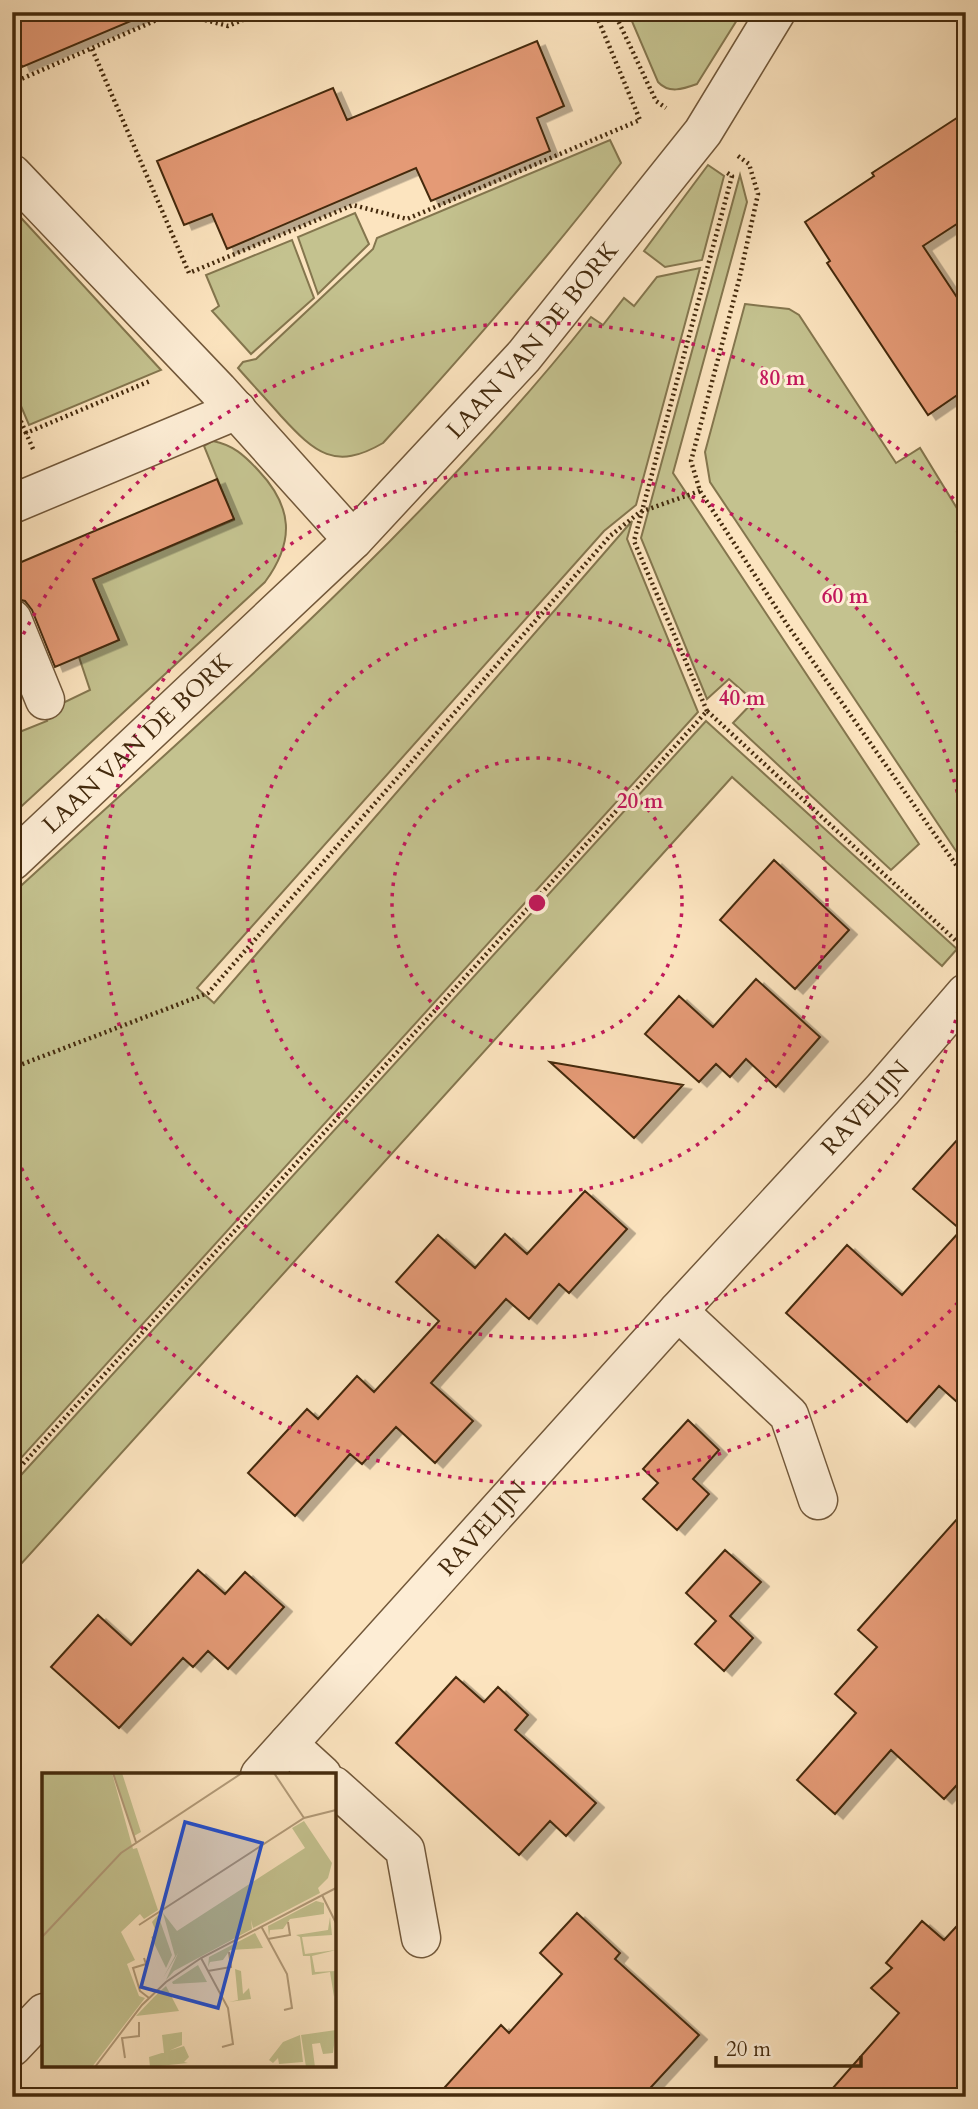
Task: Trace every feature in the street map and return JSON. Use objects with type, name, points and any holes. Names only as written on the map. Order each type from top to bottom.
[{"type":"street","name":"LAAN VAN DE BORK","points":[[12,861],[354,540],[524,356],[698,139],[776,12]]},
{"type":"street","points":[[12,174],[237,410],[354,540]]},
{"type":"street","points":[[12,504],[237,410]]},
{"type":"street","points":[[12,619],[45,700]]},
{"type":"street","name":"RAVELIJN","points":[[262,1773],[678,1311],[883,1089],[966,993]]},
{"type":"street","points":[[678,1311],[789,1415],[818,1500]]},
{"type":"street","points":[[288,1744],[320,1773]]},
{"type":"street","points":[[336,1788],[405,1850],[421,1938]]},
{"type":"street","points":[[12,2048],[42,2015]]},
{"type":"path","points":[[12,83],[175,12],[228,26],[262,12]]},
{"type":"path","points":[[595,12],[646,134],[698,139],[749,164],[758,194],[740,279],[691,461],[700,491],[788,626],[966,879]]},
{"type":"path","points":[[614,12],[656,102],[698,139],[732,176],[634,541],[707,711],[966,950]]},
{"type":"path","points":[[92,49],[189,273],[353,205],[407,219],[640,120]]},
{"type":"path","points":[[12,401],[26,433]]},
{"type":"path","points":[[12,1068],[208,992],[610,536],[640,512],[700,491]]},
{"type":"path","points":[[12,1476],[707,711]]},
{"type":"shaded area","points":[[628,12],[742,12],[697,84],[676,89],[667,88],[658,82]]},
{"type":"shaded area","points":[[610,140],[621,163],[505,306],[383,443],[352,456],[327,454],[293,429],[238,368],[243,362],[256,359],[373,249],[377,238]]},
{"type":"shaded area","points":[[708,165],[724,176],[702,260],[665,267],[644,251]]},
{"type":"shaded area","points":[[740,175],[747,202],[673,473],[919,844],[891,870],[733,723],[754,701],[729,679],[707,699],[641,538]]},
{"type":"shaded area","points":[[12,208],[161,370],[29,425],[12,385]]},
{"type":"shaded area","points":[[355,213],[369,244],[318,294],[298,237]]},
{"type":"shaded area","points":[[292,240],[314,298],[251,354],[212,311],[219,306],[206,275]]},
{"type":"shaded area","points":[[700,268],[636,505],[604,531],[197,988],[214,1003],[632,521],[627,539],[698,712],[12,1468],[12,894],[239,687],[386,545],[526,395],[591,317],[603,325],[624,298],[634,306],[657,277]]},
{"type":"shaded area","points":[[745,304],[789,309],[799,315],[896,463],[920,448],[966,523],[966,526],[957,532],[966,546],[966,678],[961,682],[966,689],[966,866],[710,482],[705,452]]},
{"type":"shaded area","points":[[213,441],[243,455],[270,484],[278,497],[286,524],[285,538],[275,567],[265,582],[12,815],[12,735],[47,721],[44,712],[90,690],[79,657],[119,640],[93,579],[234,520],[204,446]]},
{"type":"shaded area","points":[[706,721],[957,949],[942,966],[732,777],[12,1574],[12,1485]]},
{"type":"building","points":[[12,12],[150,13],[22,67],[12,43]]},
{"type":"building","points":[[537,41],[564,106],[537,118],[550,151],[431,201],[416,168],[227,249],[212,214],[184,225],[157,161],[333,88],[347,120]]},
{"type":"building","points":[[966,112],[966,218],[923,246],[966,311],[966,389],[928,415],[827,263],[830,261],[805,222],[874,176],[872,173]]},
{"type":"building","points":[[217,479],[234,519],[93,579],[119,640],[55,667],[32,610],[25,601],[12,598],[12,566]]},
{"type":"building","points":[[774,860],[849,930],[795,989],[720,920]]},
{"type":"building","points":[[756,979],[820,1037],[776,1087],[746,1059],[730,1077],[716,1064],[699,1082],[645,1034],[679,996],[713,1027]]},
{"type":"building","points":[[550,1062],[683,1085],[634,1138]]},
{"type":"building","points":[[966,1130],[966,1410],[939,1386],[907,1422],[786,1313],[847,1245],[902,1295],[961,1230],[913,1189]]},
{"type":"building","points":[[585,1191],[627,1229],[569,1293],[559,1284],[529,1319],[506,1299],[431,1383],[473,1421],[435,1463],[396,1427],[362,1464],[350,1454],[295,1516],[248,1473],[307,1409],[318,1419],[357,1376],[374,1392],[439,1321],[396,1282],[438,1235],[475,1268],[505,1234],[527,1254]]},
{"type":"building","points":[[688,1420],[719,1450],[693,1479],[709,1494],[677,1530],[643,1499],[658,1483],[643,1469]]},
{"type":"building","points":[[966,1509],[966,1775],[944,1799],[891,1750],[835,1814],[797,1780],[856,1713],[835,1694],[877,1647],[858,1630]]},
{"type":"building","points":[[725,1550],[761,1582],[730,1616],[753,1638],[724,1671],[695,1644],[716,1621],[686,1593]]},
{"type":"building","points":[[198,1570],[225,1594],[245,1572],[284,1607],[228,1669],[208,1651],[193,1667],[183,1658],[119,1728],[51,1667],[98,1615],[131,1645]]},
{"type":"building","points":[[456,1677],[484,1702],[498,1687],[528,1715],[515,1730],[596,1803],[566,1836],[550,1821],[519,1855],[396,1743]]},
{"type":"building","points":[[577,1913],[620,1953],[615,1959],[699,2035],[642,2097],[436,2097],[501,2025],[509,2033],[562,1974],[540,1953]]},
{"type":"building","points":[[966,1916],[966,2097],[825,2097],[899,2013],[871,1988],[892,1968],[886,1963],[922,1921],[944,1940]]}]
